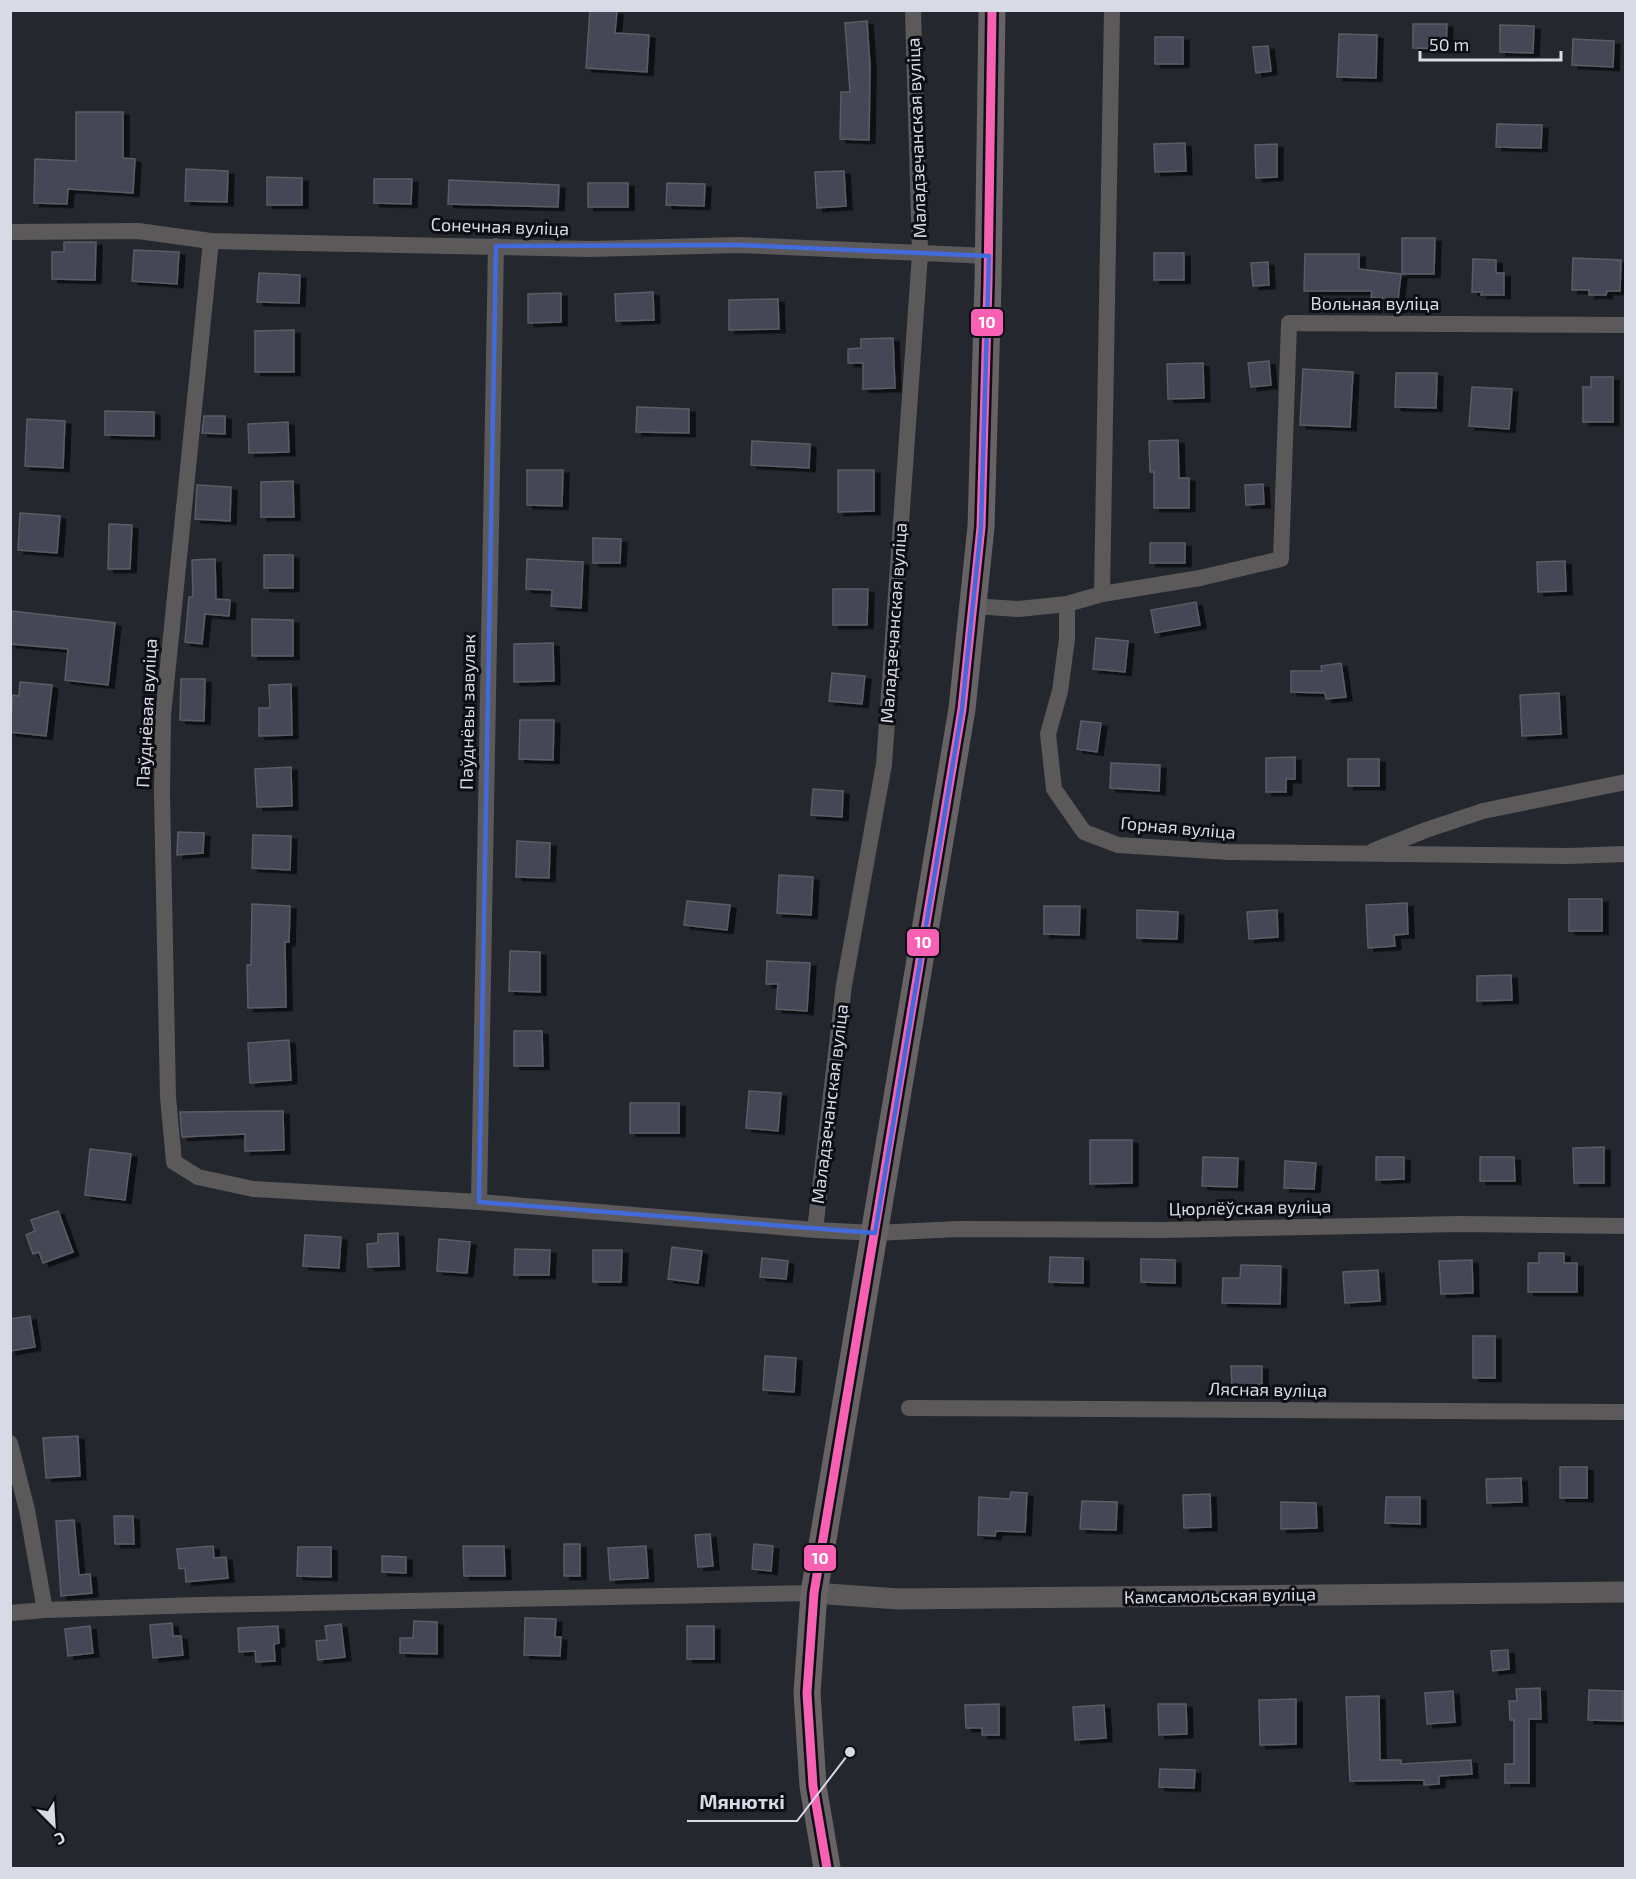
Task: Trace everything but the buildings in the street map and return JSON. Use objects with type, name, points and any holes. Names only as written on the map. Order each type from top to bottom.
[{"type":"main road","points":[[827,1869],[813,1786],[807,1693],[814,1593],[962,709],[981,527],[992,10]]},
{"type":"street","name":"Маладзечанская вуліца","points":[[815,1230],[844,985],[884,764],[920,254],[913,10]]},
{"type":"street","points":[[973,606],[1019,609],[1067,604],[1102,594],[1112,10]]},
{"type":"street","name":"Сонечная вуліца","points":[[10,232],[138,231],[211,241],[590,249],[740,244],[988,256]]},
{"type":"street","name":"Паўднёвая вуліца","points":[[198,1177],[174,1162],[168,1097],[162,794],[163,715],[211,241]]},
{"type":"street","name":"Паўднёвы завулак","points":[[479,1202],[496,246]]},
{"type":"street","name":"Вольная вуліца","points":[[1102,594],[1200,578],[1281,559],[1289,323],[1626,325]]},
{"type":"street","name":"Горная вуліца","points":[[1067,604],[1067,639],[1061,681],[1048,734],[1054,789],[1084,832],[1118,845],[1229,852],[1568,856],[1626,854]]},
{"type":"street","name":"Горная вуліца","points":[[1367,854],[1426,830],[1483,811],[1626,782]]},
{"type":"street","name":"Цюрлёўская вуліца","points":[[198,1177],[253,1189],[479,1202],[875,1233],[1459,1224],[1626,1226]]},
{"type":"street","name":"Лясная вуліца","points":[[909,1408],[1626,1412]]},
{"type":"street","points":[[10,1443],[27,1510],[45,1610]]},
{"type":"street","name":"Камсамольская вуліца","points":[[814,1593],[910,1599],[1626,1592]]},
{"type":"street","points":[[10,1613],[45,1610],[814,1593]]},
{"type":"highlighted area","points":[[739,245],[989,256],[981,527],[962,709],[875,1233],[479,1202],[496,246]]},
{"type":"transit line","name":"10","points":[[827,1868],[813,1786],[807,1693],[814,1593],[962,709],[981,527],[992,10]]},
{"type":"place","name":"Мянюткі","points":[[850,1752]]}]
